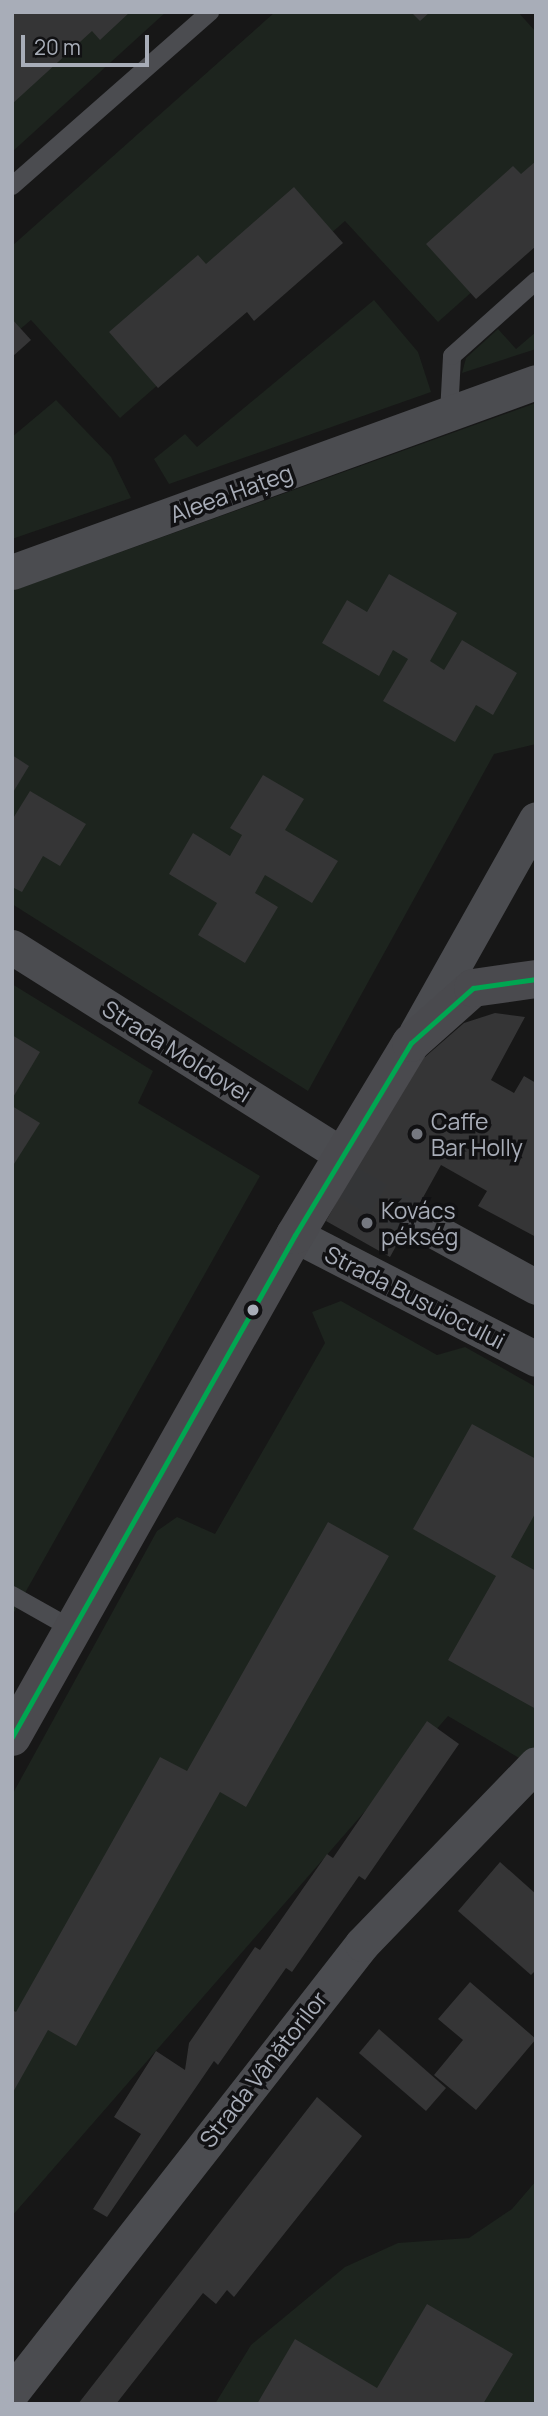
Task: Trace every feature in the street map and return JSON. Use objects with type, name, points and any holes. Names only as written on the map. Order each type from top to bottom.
[{"type":"street","name":"Aleea Hațeg","points":[[12,572],[536,382]]},
{"type":"street","points":[[12,1737],[295,1235],[344,1172],[411,1043],[536,819]]},
{"type":"street","name":"Strada Moldovei","points":[[12,947],[344,1172]]},
{"type":"street","points":[[411,1043],[474,988],[536,979]]},
{"type":"street","points":[[414,1220],[536,1286]]},
{"type":"street","name":"Strada Busuiocului","points":[[295,1235],[536,1359]]},
{"type":"street","name":"Strada Vânătorilor","points":[[12,2392],[362,1944],[536,1764]]},
{"type":"lane","points":[[12,186],[210,12]]},
{"type":"lane","points":[[449,414],[452,356],[536,281]]},
{"type":"lane","points":[[12,1595],[74,1630]]},
{"type":"shaded area","points":[[12,12],[166,12],[12,152]]},
{"type":"shaded area","points":[[275,12],[518,12],[536,32],[536,235],[438,322],[345,221],[120,418],[31,320],[12,336],[12,246]]},
{"type":"shaded area","points":[[374,300],[418,352],[431,392],[169,484],[154,459],[185,434],[197,447]]},
{"type":"shaded area","points":[[498,329],[516,349],[536,332],[536,349],[462,373],[466,358]]},
{"type":"shaded area","points":[[56,400],[111,457],[131,498],[12,539],[12,437]]},
{"type":"shaded area","points":[[536,403],[536,744],[494,754],[308,1091],[12,904],[12,591]]},
{"type":"shaded area","points":[[12,984],[153,1071],[138,1103],[260,1176],[12,1616]]},
{"type":"shaded area","points":[[341,1301],[437,1355],[465,1347],[536,1387],[536,1750],[526,1762],[448,1716],[12,2216],[12,1795],[157,1531],[177,1517],[215,1534],[325,1343],[312,1312]]},
{"type":"shaded area","points":[[536,2181],[536,2404],[215,2404],[251,2345],[345,2267],[398,2243],[469,2238],[512,2209]]},
{"type":"building","points":[[12,12],[130,12],[100,40],[92,31],[12,104]]},
{"type":"building","points":[[411,12],[430,12],[420,21]]},
{"type":"building","points":[[536,161],[536,246],[476,299],[426,244],[513,166],[521,174]]},
{"type":"building","points":[[294,187],[343,243],[254,321],[247,312],[158,388],[109,332],[198,255],[206,264]]},
{"type":"building","points":[[12,319],[31,340],[12,357]]},
{"type":"building","points":[[389,574],[457,613],[430,661],[444,670],[462,640],[517,673],[493,715],[476,705],[455,742],[383,701],[408,659],[393,650],[379,676],[322,643],[347,600],[367,612]]},
{"type":"building","points":[[12,755],[29,766],[12,794]]},
{"type":"building","points":[[263,775],[304,799],[285,830],[338,861],[312,903],[265,875],[255,893],[278,907],[245,963],[198,935],[217,903],[169,874],[193,833],[230,856],[242,835],[230,828]]},
{"type":"building","points":[[30,791],[86,824],[60,866],[43,856],[22,892],[12,887],[12,820]]},
{"type":"building","points":[[495,1013],[525,1017],[491,1080],[514,1093],[524,1076],[536,1083],[536,1237],[478,1206],[487,1191],[441,1165],[390,1257],[326,1221],[419,1054],[425,1057],[464,1023]]},
{"type":"building","points":[[12,1035],[40,1052],[12,1099]]},
{"type":"building","points":[[12,1106],[40,1123],[14,1164],[12,1163]]},
{"type":"building","points":[[472,1424],[536,1459],[536,1512],[511,1557],[536,1571],[536,1709],[448,1660],[496,1576],[413,1529]]},
{"type":"building","points":[[328,1522],[389,1556],[246,1807],[220,1792],[76,2046],[48,2030],[12,2094],[12,2010],[16,2012],[160,1757],[187,1771]]},
{"type":"building","points":[[427,1721],[459,1744],[365,1880],[359,1876],[292,1972],[286,1968],[218,2065],[214,2061],[107,2217],[93,2209],[141,2134],[114,2117],[156,2051],[185,2070],[189,2043],[255,1947],[260,1950],[327,1854],[333,1858]]},
{"type":"building","points":[[500,1862],[536,1894],[536,1970],[531,1975],[458,1911]]},
{"type":"building","points":[[470,1982],[536,2039],[476,2110],[434,2075],[463,2040],[438,2019]]},
{"type":"building","points":[[379,2029],[446,2088],[426,2111],[359,2053]]},
{"type":"building","points":[[317,2097],[362,2136],[234,2297],[227,2290],[216,2304],[203,2293],[116,2404],[78,2404]]},
{"type":"building","points":[[427,2304],[513,2354],[483,2404],[257,2404],[295,2339],[377,2388]]},
{"type":"tunnel","points":[[348,1182],[411,1218]]},
{"type":"transit line","points":[[12,1737],[295,1235],[411,1043],[473,988],[536,979]]},
{"type":"place","name":"Caffe Bar Holly","points":[[417,1134]]},
{"type":"place","name":"Kovács pékség","points":[[367,1223]]}]
